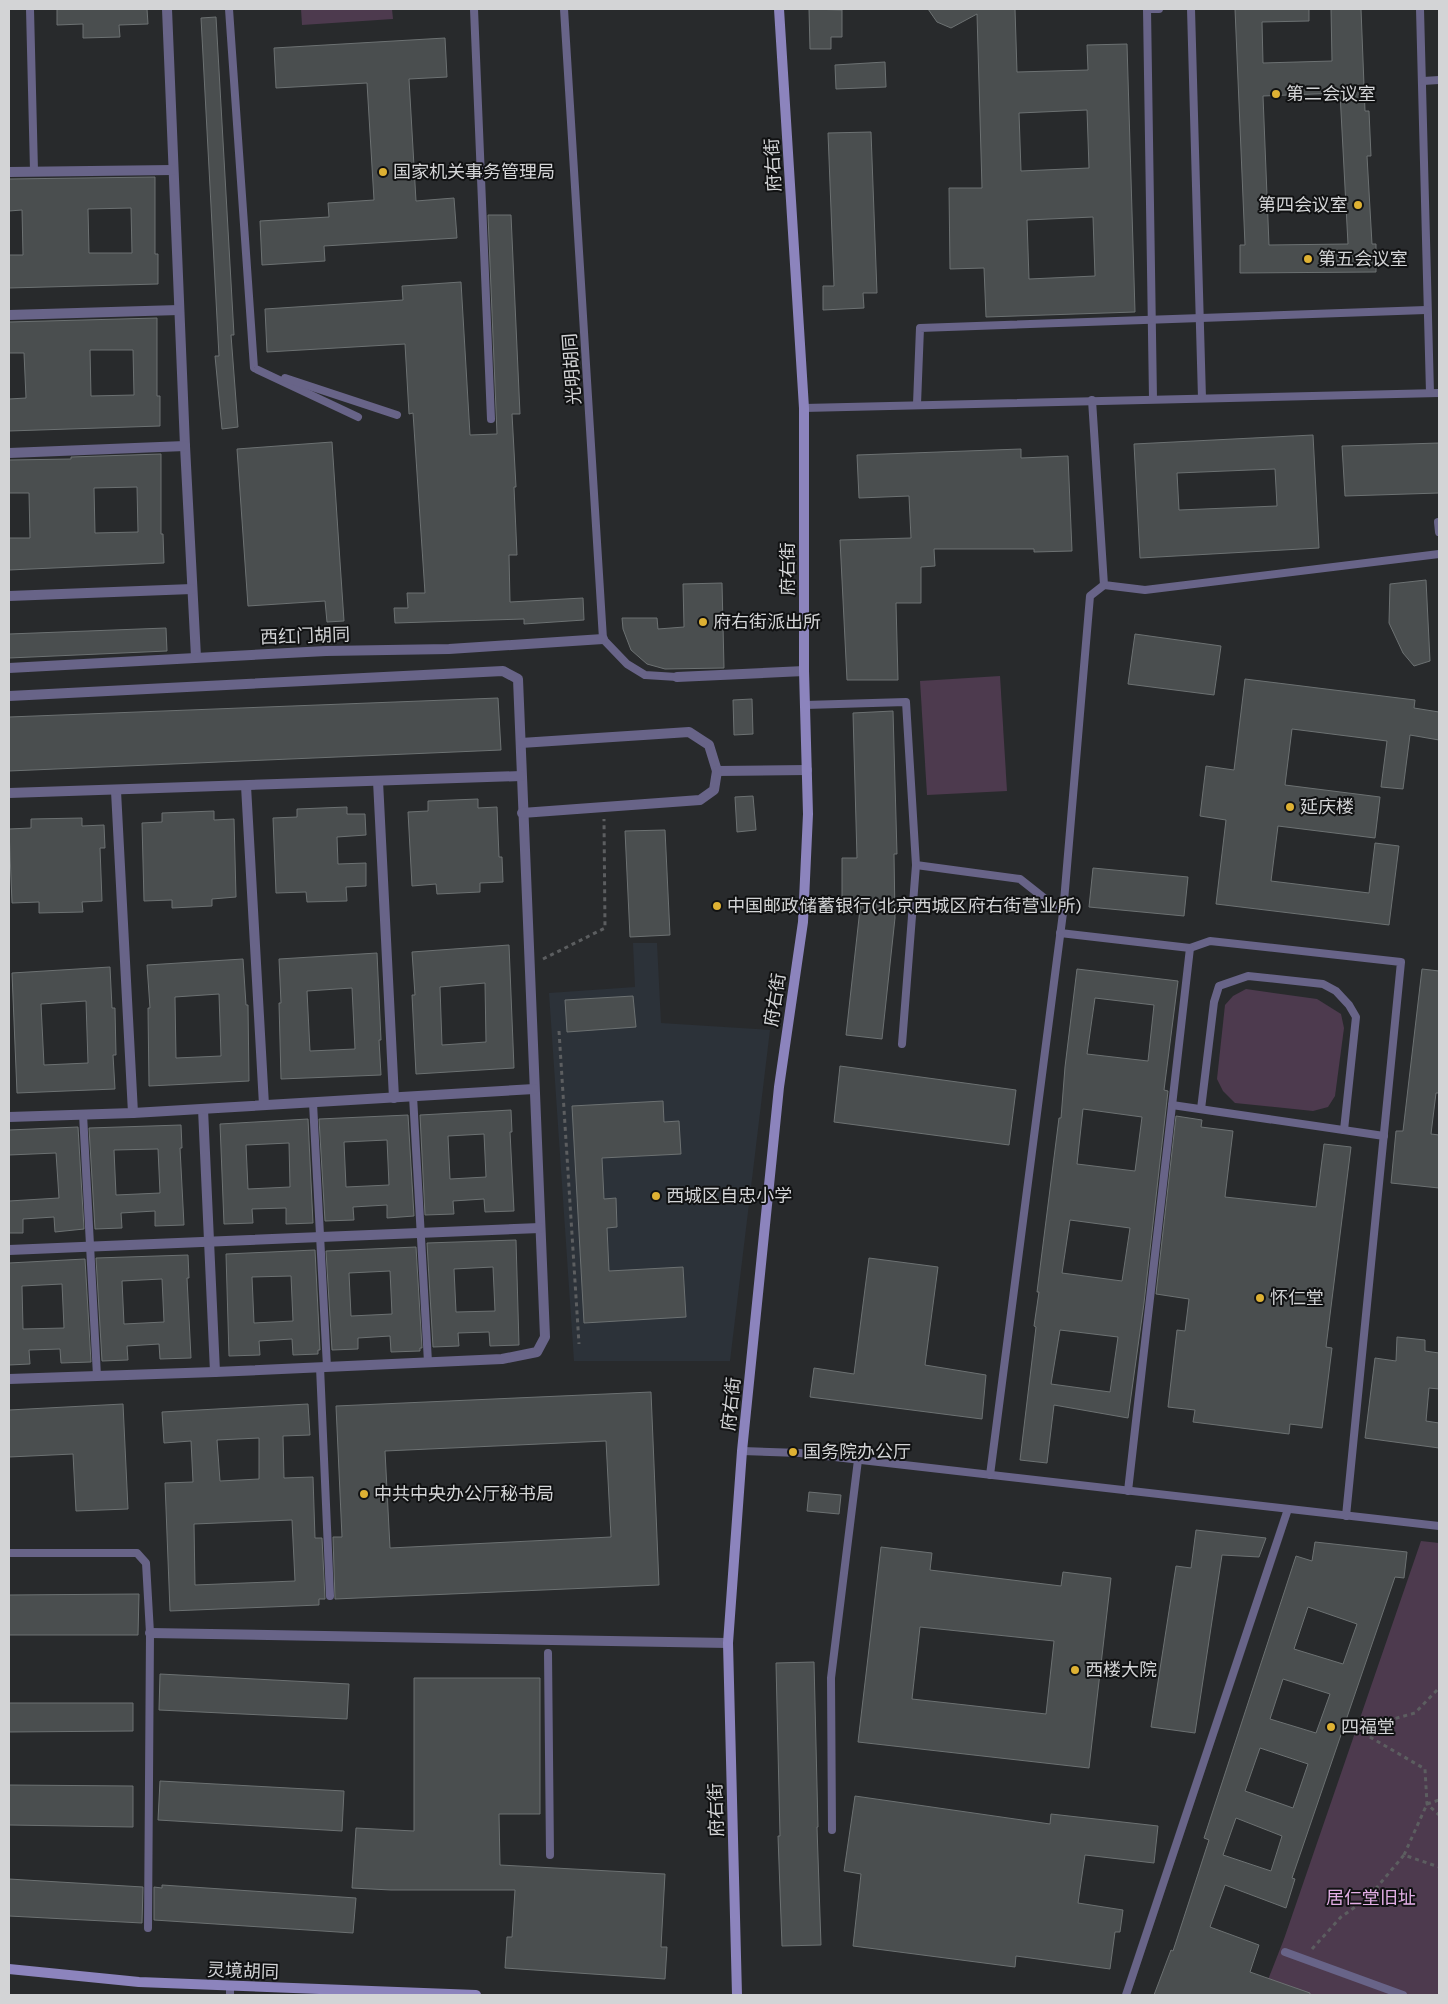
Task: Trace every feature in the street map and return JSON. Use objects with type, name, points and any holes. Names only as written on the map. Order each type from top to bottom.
[{"type":"main road","name":"府右街","points":[[737,1995],[728,1642],[742,1451],[778,1087],[803,922],[808,814],[804,671],[804,408],[779,9]]},
{"type":"main road","name":"灵境胡同","points":[[9,1969],[230,1991],[476,1995]]},
{"type":"street","points":[[167,9],[172,170],[196,657]]},
{"type":"street","points":[[9,172],[172,170]]},
{"type":"street","points":[[9,315],[179,310]]},
{"type":"street","points":[[9,453],[185,446]]},
{"type":"street","points":[[9,596],[192,589]]},
{"type":"street","name":"西红门胡同","points":[[9,668],[326,651],[449,649],[603,639]]},
{"type":"street","points":[[9,696],[503,671],[518,679],[545,1337],[537,1352],[502,1359],[9,1379]]},
{"type":"street","points":[[677,678],[804,671]]},
{"type":"street","points":[[521,743],[689,732],[709,745],[717,771],[714,790],[700,800],[522,813]]},
{"type":"street","points":[[717,771],[807,770]]},
{"type":"street","points":[[9,794],[521,776]]},
{"type":"street","points":[[378,781],[394,1098]]},
{"type":"street","points":[[246,786],[264,1105]]},
{"type":"street","points":[[116,791],[133,1113]]},
{"type":"street","points":[[9,1117],[133,1113],[534,1089]]},
{"type":"street","points":[[203,1109],[215,1372]]},
{"type":"street","points":[[9,1250],[540,1228]]},
{"type":"street","points":[[150,1633],[728,1642]]},
{"type":"lane","points":[[30,9],[34,171]]},
{"type":"lane","points":[[229,9],[254,368]]},
{"type":"lane","points":[[474,9],[490,419]]},
{"type":"lane","name":"光明胡同","points":[[564,9],[603,639]]},
{"type":"lane","points":[[1153,399],[1147,9],[1159,9]]},
{"type":"lane","points":[[1191,9],[1202,398]]},
{"type":"lane","points":[[1420,9],[1423,81],[1426,310],[1430,393]]},
{"type":"lane","points":[[1423,81],[1439,80]]},
{"type":"lane","points":[[917,404],[920,328],[1426,310]]},
{"type":"lane","points":[[254,368],[397,415]]},
{"type":"lane","points":[[254,368],[358,417]]},
{"type":"lane","points":[[804,408],[1439,393]]},
{"type":"lane","points":[[1092,400],[1104,584]]},
{"type":"lane","points":[[1438,522],[1439,532]]},
{"type":"lane","points":[[990,1475],[1060,933],[1090,596],[1104,584],[1145,590],[1439,554]]},
{"type":"lane","points":[[603,639],[627,664],[645,674],[677,678]]},
{"type":"lane","points":[[805,705],[906,702],[916,864],[902,1044]]},
{"type":"lane","points":[[916,864],[1020,880],[1062,913]]},
{"type":"lane","points":[[1060,933],[1190,948],[1210,941],[1401,962],[1346,1516]]},
{"type":"lane","points":[[1128,1491],[1190,948]]},
{"type":"lane","points":[[1201,1109],[1214,1002],[1219,986],[1248,976],[1323,984],[1336,992],[1349,1005],[1356,1017],[1344,1130]]},
{"type":"lane","points":[[413,1096],[428,1362]]},
{"type":"lane","points":[[313,1102],[320,1238],[330,1596]]},
{"type":"lane","points":[[1172,1105],[1384,1136]]},
{"type":"lane","points":[[83,1114],[97,1376]]},
{"type":"lane","points":[[742,1451],[800,1453],[1439,1526]]},
{"type":"lane","points":[[832,1830],[831,1678],[858,1460]]},
{"type":"lane","points":[[1126,1995],[1288,1510]]},
{"type":"lane","points":[[9,1553],[137,1553],[146,1563],[150,1633],[148,1928]]},
{"type":"lane","points":[[548,1653],[550,1855]]},
{"type":"lane","points":[[1285,1952],[1403,1995]]},
{"type":"path","points":[[529,966],[605,928],[604,808]]},
{"type":"path","points":[[559,1031],[580,1344]]},
{"type":"path","points":[[1303,1958],[1341,1917],[1368,1898],[1404,1855],[1427,1804],[1425,1769],[1356,1729],[1415,1713],[1439,1688]]},
{"type":"path","points":[[1427,1804],[1439,1800]]},
{"type":"path","points":[[1427,1804],[1439,1814]]},
{"type":"path","points":[[1404,1855],[1439,1867]]},
{"type":"shaded area","name":"西城区自忠小学","points":[[633,943],[657,943],[661,1023],[770,1030],[730,1361],[574,1361],[549,993],[635,987]]},
{"type":"green space","points":[[301,9],[392,9],[393,19],[302,25]]},
{"type":"green space","points":[[1000,676],[1007,791],[927,795],[920,681]]},
{"type":"green space","points":[[1246,989],[1317,999],[1341,1014],[1344,1028],[1335,1096],[1328,1107],[1313,1111],[1235,1103],[1223,1091],[1217,1079],[1225,1005],[1233,996]]},
{"type":"green space","name":"居仁堂旧址","points":[[1421,1541],[1439,1543],[1439,1995],[1262,1995],[1284,1939]]},
{"type":"building","points":[[57,9],[147,9],[148,24],[119,25],[120,37],[83,38],[83,24],[57,25]]},
{"type":"building","points":[[809,9],[842,10],[842,37],[831,37],[831,49],[810,49]]},
{"type":"building","points":[[928,9],[1015,9],[1017,72],[1088,70],[1087,45],[1127,44],[1135,312],[986,317],[984,268],[950,269],[949,188],[982,188],[977,14],[951,28],[937,22]],"holes":[[[1087,110],[1089,168],[1021,171],[1019,113]],[[1093,217],[1095,276],[1029,279],[1027,220]]]},
{"type":"building","points":[[1235,9],[1309,9],[1309,21],[1262,22],[1263,63],[1332,61],[1331,9],[1361,9],[1365,111],[1369,111],[1371,156],[1367,156],[1372,244],[1376,244],[1376,272],[1240,273],[1240,245],[1245,245]],"holes":[[[1340,93],[1348,244],[1269,245],[1263,96]]]},
{"type":"building","points":[[216,17],[234,335],[231,335],[238,427],[222,429],[215,356],[219,356],[201,18]]},
{"type":"building","points":[[445,38],[447,77],[409,79],[416,201],[454,198],[457,238],[324,246],[325,261],[262,265],[260,221],[329,217],[328,203],[374,200],[367,83],[276,88],[274,48]]},
{"type":"building","points":[[885,62],[886,87],[836,89],[835,65]]},
{"type":"building","points":[[871,132],[877,293],[863,293],[864,308],[823,310],[823,286],[834,286],[828,133]]},
{"type":"building","points":[[155,177],[155,254],[158,254],[158,284],[9,288],[9,255],[23,255],[22,210],[9,211],[9,179]],"holes":[[[131,208],[132,253],[89,253],[88,209]]]},
{"type":"building","points":[[488,215],[511,215],[520,414],[512,414],[517,555],[509,555],[510,602],[583,598],[584,620],[524,624],[524,619],[395,623],[394,608],[408,608],[407,593],[425,593],[413,413],[409,414],[405,344],[267,352],[265,309],[403,300],[402,286],[461,282],[470,435],[497,434]]},
{"type":"building","points":[[157,318],[157,396],[160,396],[160,426],[9,431],[9,399],[26,398],[24,353],[9,353],[9,322]],"holes":[[[90,350],[133,350],[134,395],[91,396]]]},
{"type":"building","points":[[1313,435],[1319,548],[1140,558],[1134,444]],"holes":[[[1275,469],[1277,506],[1179,510],[1177,473]]]},
{"type":"building","points":[[332,442],[344,621],[327,622],[325,601],[248,606],[237,449]]},
{"type":"building","points":[[1439,443],[1439,493],[1345,496],[1342,446]]},
{"type":"building","points":[[1021,449],[1021,458],[1068,456],[1072,551],[1034,552],[1034,549],[934,549],[935,566],[921,567],[921,603],[896,603],[898,680],[847,680],[840,540],[911,538],[909,496],[859,498],[857,455]]},
{"type":"building","points":[[161,454],[161,534],[163,534],[164,563],[9,570],[9,538],[30,538],[29,493],[9,493],[9,460],[71,459],[71,457]],"holes":[[[137,487],[138,532],[95,533],[94,488]]]},
{"type":"building","points":[[1426,580],[1430,661],[1414,666],[1403,653],[1389,623],[1390,584]]},
{"type":"building","name":"府右街派出所","points":[[722,583],[724,668],[665,669],[647,664],[631,650],[623,629],[622,618],[657,618],[658,629],[684,627],[683,584]]},
{"type":"building","points":[[166,628],[167,651],[9,658],[9,634]]},
{"type":"building","points":[[1135,634],[1221,646],[1214,695],[1128,684]]},
{"type":"building","name":"延庆楼","points":[[1245,679],[1415,700],[1414,708],[1439,712],[1439,740],[1410,735],[1403,789],[1381,787],[1387,741],[1292,729],[1285,785],[1380,797],[1375,838],[1278,826],[1271,881],[1369,893],[1375,843],[1399,846],[1389,925],[1216,904],[1226,820],[1200,816],[1206,766],[1234,770]]},
{"type":"building","points":[[498,698],[501,750],[9,771],[9,717]]},
{"type":"building","points":[[752,699],[753,734],[734,735],[733,700]]},
{"type":"building","points":[[893,711],[897,854],[894,854],[895,918],[882,1039],[846,1035],[861,900],[842,900],[842,858],[857,858],[853,713]]},
{"type":"building","points":[[753,796],[756,830],[737,832],[735,797]]},
{"type":"building","points":[[478,799],[478,808],[497,807],[499,857],[502,857],[503,882],[480,883],[480,892],[437,894],[436,884],[412,886],[408,812],[428,811],[428,801]]},
{"type":"building","points":[[347,807],[347,814],[365,814],[366,835],[337,837],[338,864],[366,863],[366,886],[346,887],[347,901],[307,902],[306,892],[276,893],[273,818],[297,817],[297,809]]},
{"type":"building","points":[[214,811],[214,820],[234,819],[236,897],[212,899],[212,906],[172,908],[172,900],[144,901],[142,823],[162,822],[162,813]]},
{"type":"building","points":[[82,818],[82,826],[104,825],[105,848],[100,848],[102,901],[82,902],[83,912],[39,913],[39,902],[12,903],[9,829],[31,828],[31,819]]},
{"type":"building","points":[[665,830],[670,935],[630,937],[625,831]]},
{"type":"building","points":[[1093,868],[1188,877],[1184,916],[1089,907]]},
{"type":"building","points":[[509,945],[514,1068],[416,1074],[412,995],[415,995],[412,952]],"holes":[[[485,983],[486,1042],[442,1045],[440,987]]]},
{"type":"building","points":[[377,953],[381,1075],[281,1079],[279,959]],"holes":[[[352,988],[355,1049],[310,1051],[307,991]]]},
{"type":"building","points":[[243,959],[246,1005],[248,1005],[249,1081],[149,1086],[148,1008],[150,1008],[147,965]],"holes":[[[219,994],[221,1056],[176,1058],[175,997]]]},
{"type":"building","points":[[110,967],[112,1008],[115,1008],[116,1055],[113,1055],[115,1089],[17,1093],[12,973]],"holes":[[[86,1001],[88,1063],[44,1065],[41,1004]]]},
{"type":"building","points":[[1077,969],[1178,981],[1164,1090],[1168,1091],[1144,1303],[1128,1418],[1054,1405],[1047,1463],[1020,1460],[1036,1327],[1034,1326],[1039,1292],[1037,1292],[1059,1118],[1061,1118]],"holes":[[[1095,998],[1154,1005],[1148,1061],[1087,1054]],[[1083,1109],[1142,1117],[1135,1171],[1077,1164]],[[1070,1220],[1130,1228],[1122,1281],[1062,1273]],[[1060,1330],[1118,1337],[1110,1392],[1051,1384]]]},
{"type":"building","points":[[1422,969],[1439,971],[1439,1093],[1436,1093],[1431,1134],[1439,1135],[1439,1188],[1391,1183],[1396,1131],[1403,1131]]},
{"type":"building","points":[[633,996],[636,1027],[567,1032],[565,1000]]},
{"type":"building","points":[[840,1066],[1016,1090],[1009,1145],[834,1122]]},
{"type":"building","points":[[663,1101],[664,1122],[679,1121],[681,1154],[602,1158],[604,1199],[616,1198],[617,1227],[607,1228],[609,1271],[683,1267],[686,1317],[584,1323],[572,1106]]},
{"type":"building","points":[[511,1110],[512,1132],[510,1132],[514,1211],[485,1212],[484,1199],[453,1201],[454,1214],[425,1215],[420,1115]],"holes":[[[484,1134],[486,1177],[450,1179],[448,1136]]]},
{"type":"building","points":[[408,1115],[414,1216],[387,1218],[387,1205],[353,1207],[354,1220],[325,1221],[319,1119]],"holes":[[[387,1140],[389,1185],[346,1187],[344,1142]]]},
{"type":"building","name":"怀仁堂","points":[[1176,1116],[1202,1120],[1201,1127],[1233,1131],[1225,1197],[1316,1207],[1324,1144],[1351,1147],[1326,1347],[1332,1348],[1322,1428],[1290,1424],[1289,1434],[1193,1422],[1195,1410],[1168,1407],[1177,1330],[1185,1331],[1189,1299],[1156,1294]]},
{"type":"building","points":[[308,1119],[313,1223],[286,1224],[286,1208],[252,1209],[253,1223],[224,1224],[220,1124]],"holes":[[[289,1143],[290,1187],[248,1189],[246,1145]]]},
{"type":"building","points":[[181,1125],[182,1148],[180,1148],[184,1225],[155,1226],[155,1211],[121,1213],[122,1228],[95,1229],[89,1128]],"holes":[[[158,1149],[160,1193],[116,1195],[114,1150]]]},
{"type":"building","points":[[78,1127],[84,1229],[55,1232],[54,1217],[23,1219],[23,1233],[9,1233],[9,1201],[59,1198],[56,1153],[9,1155],[9,1130]]},
{"type":"building","points":[[516,1240],[519,1345],[490,1346],[489,1332],[458,1333],[459,1346],[433,1347],[427,1243]],"holes":[[[493,1267],[495,1311],[456,1312],[454,1269]]]},
{"type":"building","points":[[416,1247],[422,1348],[420,1348],[420,1351],[391,1352],[390,1336],[358,1338],[358,1349],[332,1350],[326,1251]],"holes":[[[390,1271],[392,1314],[351,1316],[349,1273]]]},
{"type":"building","points":[[315,1250],[320,1350],[318,1350],[318,1354],[293,1355],[292,1339],[259,1341],[260,1355],[229,1356],[226,1254]],"holes":[[[291,1276],[293,1321],[254,1323],[252,1277]]]},
{"type":"building","points":[[188,1255],[189,1278],[187,1278],[191,1358],[160,1359],[159,1344],[127,1346],[128,1360],[102,1361],[96,1258]],"holes":[[[162,1279],[164,1322],[124,1324],[122,1281]]]},
{"type":"building","points":[[869,1258],[938,1267],[925,1365],[986,1375],[982,1419],[810,1397],[814,1368],[854,1374]]},
{"type":"building","points":[[85,1259],[91,1362],[61,1363],[60,1349],[29,1350],[30,1364],[9,1365],[9,1263]],"holes":[[[62,1284],[64,1328],[23,1329],[22,1286]]]},
{"type":"building","points":[[1397,1337],[1425,1340],[1425,1351],[1439,1353],[1439,1389],[1429,1388],[1426,1421],[1439,1423],[1439,1448],[1365,1438],[1375,1358],[1396,1361]]},
{"type":"building","name":"中共中央办公厅秘书局","points":[[651,1392],[659,1585],[335,1599],[333,1537],[342,1537],[336,1406]],"holes":[[[606,1441],[611,1537],[390,1548],[385,1451]]]},
{"type":"building","points":[[123,1404],[128,1509],[76,1511],[73,1454],[9,1457],[9,1410]]},
{"type":"building","points":[[308,1404],[310,1435],[283,1436],[284,1478],[313,1477],[315,1538],[322,1538],[325,1599],[319,1599],[319,1605],[170,1611],[165,1483],[193,1482],[191,1441],[164,1443],[162,1412]],"holes":[[[259,1438],[259,1479],[220,1481],[217,1440]],[[292,1520],[295,1581],[195,1585],[194,1524]]]},
{"type":"building","points":[[809,1492],[841,1495],[839,1514],[807,1511]]},
{"type":"building","points":[[1196,1530],[1266,1538],[1259,1557],[1222,1555],[1195,1733],[1151,1727],[1176,1566],[1191,1568]]},
{"type":"building","points":[[1315,1542],[1407,1552],[1404,1578],[1395,1577],[1292,1878],[1295,1879],[1286,1908],[1225,1885],[1210,1927],[1259,1945],[1250,1972],[1310,1993],[1310,1995],[1154,1995],[1171,1950],[1173,1951],[1209,1840],[1204,1838],[1296,1556],[1312,1561]],"holes":[[[1308,1607],[1357,1624],[1343,1664],[1294,1649]],[[1283,1679],[1330,1694],[1316,1733],[1270,1719]],[[1260,1748],[1308,1764],[1293,1808],[1245,1791]],[[1236,1818],[1282,1836],[1271,1871],[1223,1855]]]},
{"type":"building","name":"西楼大院","points":[[881,1547],[932,1553],[930,1570],[1061,1586],[1063,1572],[1111,1578],[1089,1768],[858,1742]],"holes":[[[920,1627],[1054,1641],[1046,1714],[912,1699]]]},
{"type":"building","points":[[139,1594],[138,1635],[9,1635],[9,1595]]},
{"type":"building","points":[[814,1662],[821,1945],[782,1946],[778,1836],[780,1836],[776,1663]]},
{"type":"building","points":[[160,1674],[349,1684],[347,1719],[159,1710]]},
{"type":"building","points":[[414,1678],[540,1678],[540,1814],[499,1814],[500,1865],[665,1874],[661,1947],[667,1947],[665,1979],[505,1968],[507,1937],[512,1937],[515,1890],[391,1890],[352,1888],[356,1828],[414,1831]]},
{"type":"building","points":[[9,1703],[133,1703],[133,1731],[9,1732]]},
{"type":"building","points":[[160,1781],[344,1791],[342,1831],[158,1820]]},
{"type":"building","points":[[9,1785],[133,1786],[133,1827],[9,1825]]},
{"type":"building","points":[[855,1796],[1050,1824],[1051,1814],[1158,1826],[1154,1863],[1085,1855],[1078,1903],[1123,1910],[1120,1932],[1115,1932],[1110,1969],[1016,1956],[1015,1967],[853,1946],[861,1874],[844,1871]]},
{"type":"building","points":[[9,1879],[143,1887],[142,1923],[9,1916]]},
{"type":"building","points":[[162,1885],[356,1898],[353,1933],[154,1920],[154,1887],[162,1888]]},
{"type":"place","name":"第二会议室","points":[[1276,94]]},
{"type":"place","name":"国家机关事务管理局","points":[[383,172]]},
{"type":"place","name":"第四会议室","points":[[1358,205]]},
{"type":"place","name":"第五会议室","points":[[1308,259]]},
{"type":"place","name":"府右街派出所","points":[[703,622]]},
{"type":"place","name":"延庆楼","points":[[1290,807]]},
{"type":"place","name":"中国邮政储蓄银行(北京西城区府右街营业所)","points":[[717,906]]},
{"type":"place","name":"西城区自忠小学","points":[[656,1196]]},
{"type":"place","name":"怀仁堂","points":[[1260,1298]]},
{"type":"place","name":"国务院办公厅","points":[[793,1452]]},
{"type":"place","name":"中共中央办公厅秘书局","points":[[364,1494]]},
{"type":"place","name":"西楼大院","points":[[1075,1670]]},
{"type":"place","name":"四福堂","points":[[1331,1727]]}]
